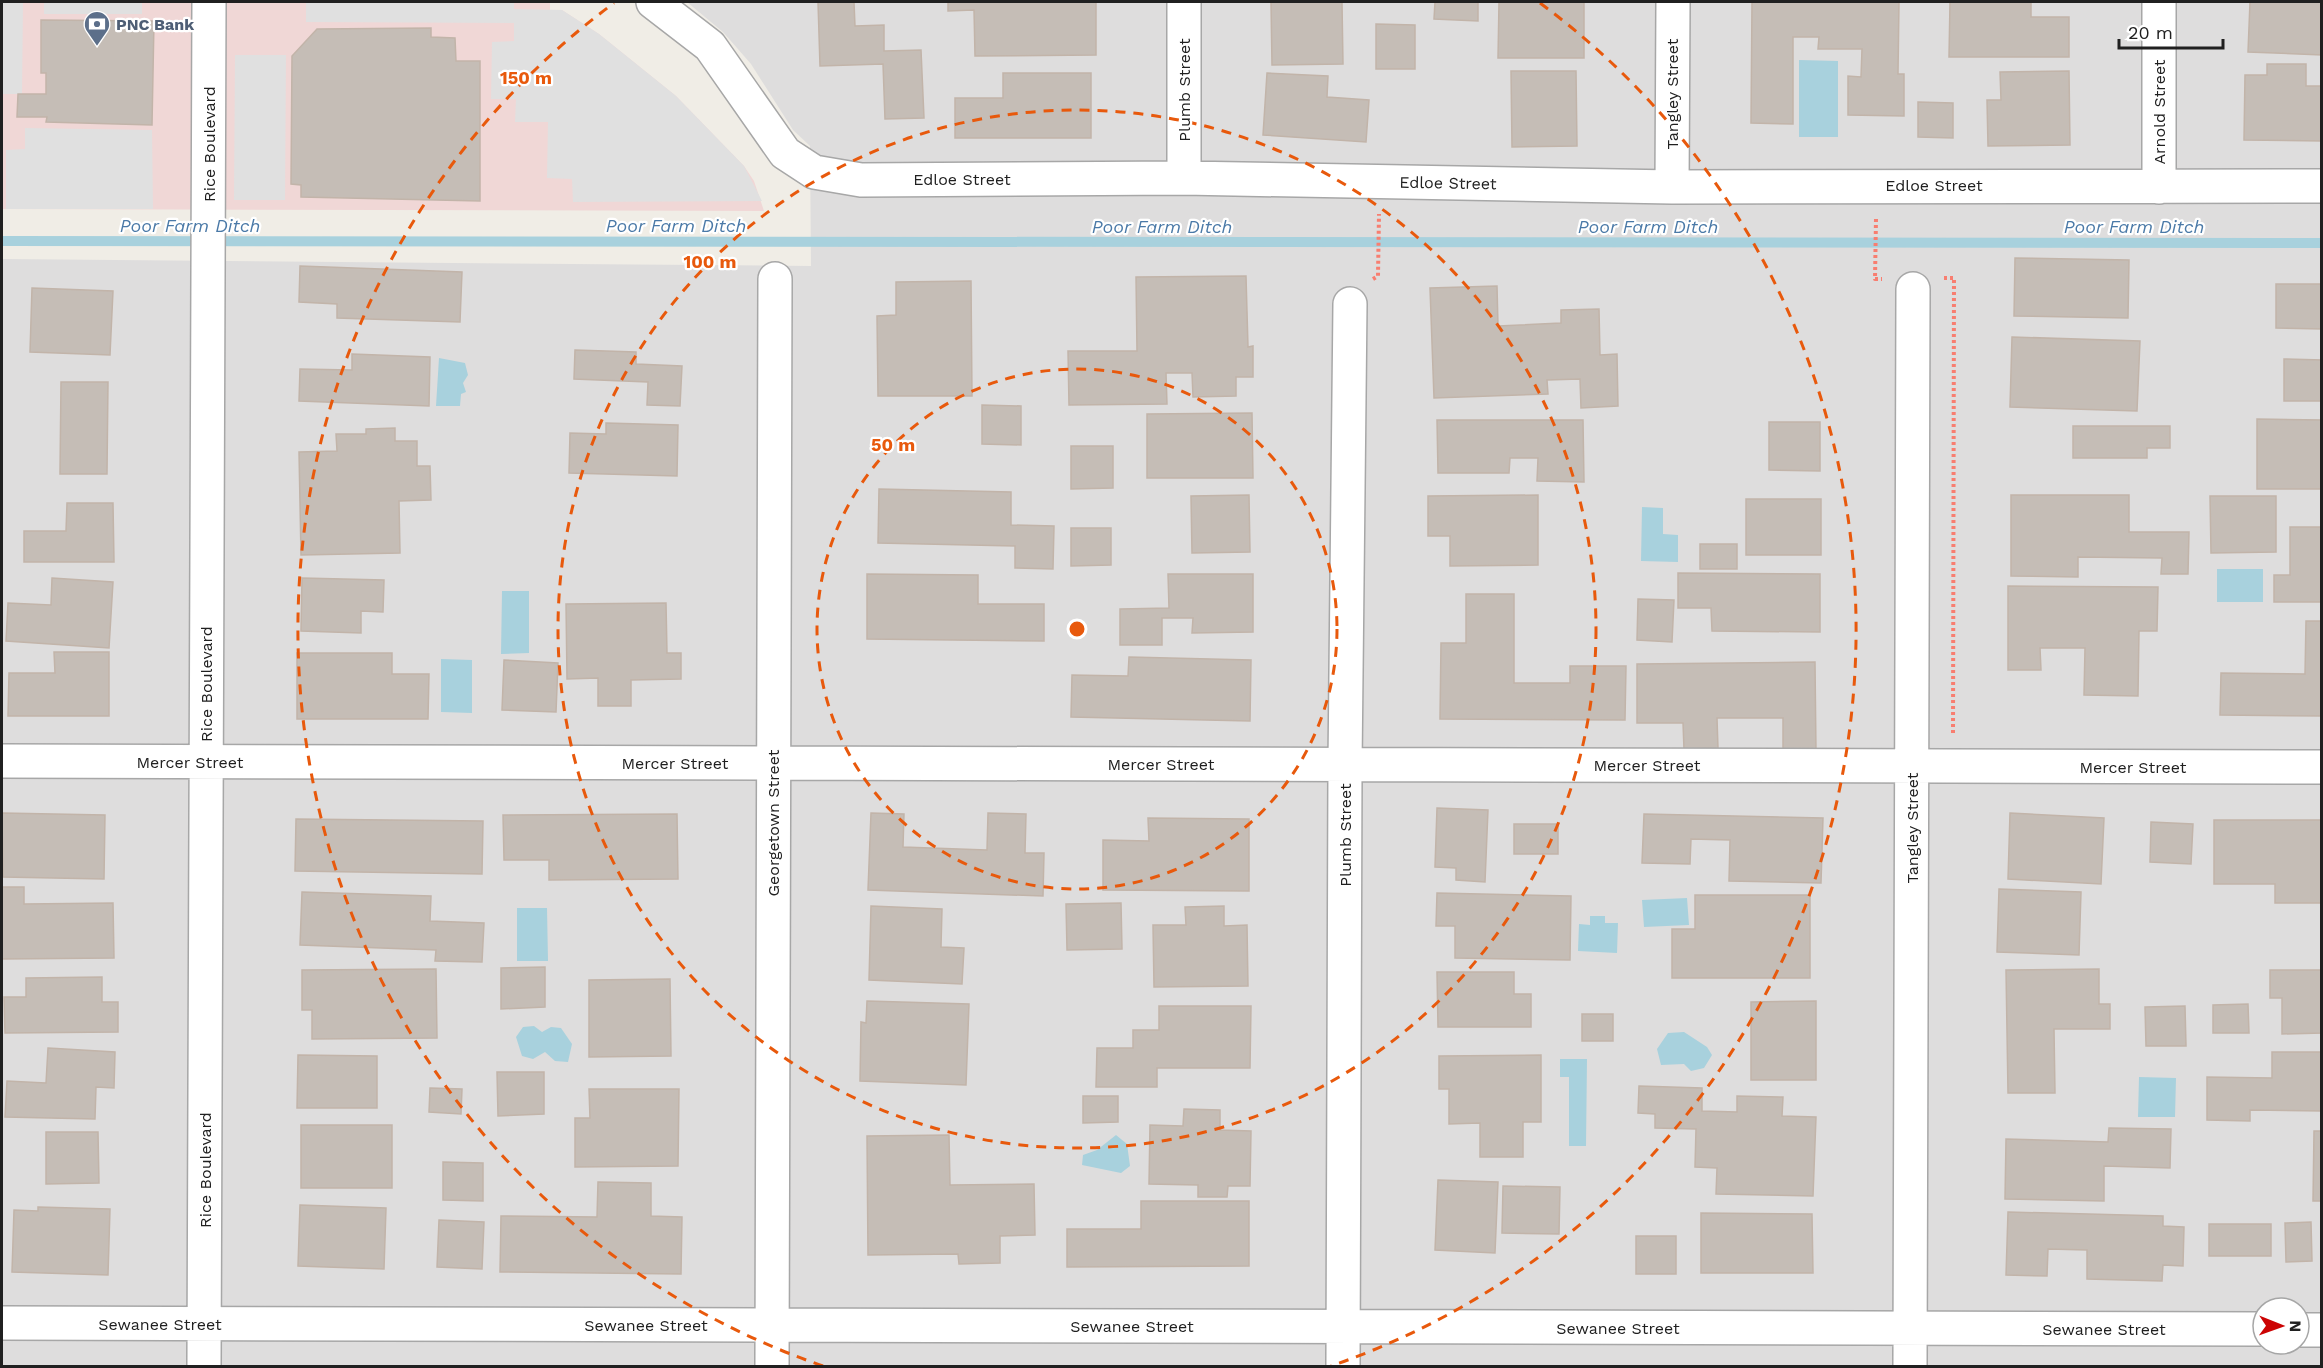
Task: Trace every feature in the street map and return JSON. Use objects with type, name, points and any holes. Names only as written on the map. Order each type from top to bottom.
[{"type":"street","name":"Rice Boulevard","points":[[204,1366],[209,2]]},
{"type":"street","name":"Edloe Street","points":[[652,2],[710,46],[785,153],[814,172],[861,180],[1184,178],[1671,187],[2322,186]]},
{"type":"street","name":"Plumb Street","points":[[1184,2],[1184,178]]},
{"type":"street","name":"Tangley Street","points":[[1671,187],[1672,2]]},
{"type":"street","name":"Arnold Street","points":[[2159,2],[2159,187]]},
{"type":"street","name":"Georgetown Street","points":[[772,1366],[775,279]]},
{"type":"street","name":"Tangley Street","points":[[1910,1366],[1912,289]]},
{"type":"street","name":"Plumb Street","points":[[1343,1366],[1345,765],[1350,304]]},
{"type":"street","name":"Mercer Street","points":[[2,761],[2322,767]]},
{"type":"street","name":"Sewanee Street","points":[[2,1323],[2251,1329]]},
{"type":"path","points":[[1378,261],[1379,222]]},
{"type":"path","points":[[1875,279],[1876,225]]},
{"type":"shaded area","points":[[2,2],[550,2],[550,10],[562,10],[599,34],[676,96],[744,166],[754,181],[764,211],[2,209]]},
{"type":"shaded area","points":[[2,2],[23,2],[22,94],[2,94]]},
{"type":"shaded area","points":[[44,2],[142,2],[142,14],[44,14]]},
{"type":"shaded area","points":[[306,2],[514,2],[514,9],[562,10],[599,34],[676,96],[744,166],[762,201],[573,202],[572,179],[547,178],[548,122],[515,122],[516,99],[491,99],[492,42],[514,41],[514,23],[306,22]]},
{"type":"shaded area","points":[[687,2],[2321,2],[2321,1366],[2,1366],[2,259],[811,266],[810,146],[793,130],[751,64],[723,32]]},
{"type":"shaded area","points":[[235,55],[286,55],[285,200],[234,200]]},
{"type":"shaded area","points":[[25,128],[152,130],[153,209],[6,209],[6,150],[25,149]]},
{"type":"water","points":[[1799,60],[1838,61],[1838,137],[1799,137]]},
{"type":"water","points":[[439,358],[465,363],[468,375],[463,383],[466,392],[461,394],[460,406],[436,406]]},
{"type":"water","points":[[1642,507],[1663,508],[1663,534],[1678,535],[1678,562],[1641,561]]},
{"type":"water","points":[[2217,569],[2263,569],[2263,602],[2217,602]]},
{"type":"water","points":[[502,591],[529,591],[529,653],[501,654]]},
{"type":"water","points":[[441,659],[472,660],[472,713],[441,712]]},
{"type":"water","points":[[1687,898],[1689,925],[1644,927],[1642,900]]},
{"type":"water","points":[[517,908],[547,908],[548,961],[517,961]]},
{"type":"water","points":[[1590,916],[1605,916],[1605,923],[1618,923],[1617,953],[1578,951],[1579,924],[1590,925]]},
{"type":"water","points":[[534,1026],[542,1032],[551,1027],[561,1028],[572,1044],[568,1062],[555,1061],[545,1052],[533,1059],[522,1056],[516,1037],[523,1027]]},
{"type":"water","points":[[1684,1032],[1707,1047],[1712,1055],[1704,1068],[1691,1071],[1684,1064],[1661,1065],[1657,1049],[1668,1033]]},
{"type":"water","points":[[1560,1059],[1587,1059],[1586,1146],[1569,1146],[1569,1077],[1560,1077]]},
{"type":"water","points":[[2139,1077],[2176,1078],[2175,1117],[2138,1117]]},
{"type":"water","points":[[1116,1135],[1127,1144],[1130,1166],[1121,1173],[1082,1165],[1083,1155],[1097,1150]]},
{"type":"building","points":[[818,2],[854,2],[855,26],[884,25],[884,51],[921,50],[924,118],[885,119],[883,64],[820,66]]},
{"type":"building","points":[[948,2],[1096,2],[1096,55],[975,56],[974,10],[948,11]]},
{"type":"building","points":[[1271,2],[1342,2],[1343,64],[1272,65]]},
{"type":"building","points":[[1435,2],[1478,2],[1478,21],[1434,19]]},
{"type":"building","points":[[1499,2],[1584,2],[1584,58],[1498,58]]},
{"type":"building","points":[[1752,2],[1899,2],[1898,74],[1904,74],[1904,116],[1848,115],[1848,76],[1861,77],[1862,49],[1818,49],[1819,37],[1793,37],[1793,124],[1751,123]]},
{"type":"building","points":[[1950,2],[2031,2],[2031,17],[2069,17],[2069,57],[1949,57]]},
{"type":"building","points":[[2250,2],[2322,2],[2322,55],[2248,52]]},
{"type":"building","name":"PNC Bank","points":[[41,20],[154,21],[152,125],[46,122],[47,117],[17,117],[18,94],[46,94],[46,73],[41,73]]},
{"type":"building","points":[[1376,24],[1415,25],[1415,69],[1376,69]]},
{"type":"building","points":[[431,28],[431,37],[455,38],[456,61],[480,61],[480,201],[301,197],[301,185],[291,184],[292,56],[317,29]]},
{"type":"building","points":[[2267,64],[2306,64],[2306,86],[2322,86],[2322,141],[2244,140],[2245,75],[2267,75]]},
{"type":"building","points":[[1511,71],[1576,71],[1577,146],[1512,147]]},
{"type":"building","points":[[2069,71],[2070,145],[1988,146],[1987,100],[2001,100],[2000,72]]},
{"type":"building","points":[[1003,73],[1091,73],[1091,138],[955,138],[955,98],[1003,98]]},
{"type":"building","points":[[1267,73],[1328,76],[1327,97],[1369,100],[1366,142],[1263,135]]},
{"type":"building","points":[[1918,102],[1953,103],[1953,138],[1918,137]]},
{"type":"building","points":[[2015,258],[2129,260],[2128,318],[2014,316]]},
{"type":"building","points":[[300,266],[462,272],[460,322],[337,318],[337,304],[299,302]]},
{"type":"building","points":[[1246,276],[1248,347],[1253,346],[1253,377],[1236,377],[1236,396],[1193,397],[1192,373],[1166,373],[1167,404],[1069,405],[1068,351],[1137,351],[1136,277]]},
{"type":"building","points":[[971,281],[972,396],[878,396],[877,316],[896,315],[896,282]]},
{"type":"building","points":[[2276,284],[2322,284],[2322,329],[2276,328]]},
{"type":"building","points":[[1497,286],[1498,326],[1561,323],[1561,310],[1599,309],[1600,355],[1617,354],[1618,406],[1581,408],[1580,379],[1547,380],[1548,394],[1434,398],[1430,288]]},
{"type":"building","points":[[32,288],[113,291],[110,355],[30,352]]},
{"type":"building","points":[[2012,337],[2140,341],[2137,411],[2010,407]]},
{"type":"building","points":[[575,350],[636,352],[636,364],[682,366],[680,406],[647,405],[648,382],[574,379]]},
{"type":"building","points":[[352,354],[430,357],[429,406],[299,401],[300,369],[352,370]]},
{"type":"building","points":[[2284,359],[2322,360],[2322,401],[2284,401]]},
{"type":"building","points":[[61,382],[108,382],[107,474],[60,474]]},
{"type":"building","points":[[982,405],[1021,406],[1021,445],[982,444]]},
{"type":"building","points":[[1252,413],[1253,478],[1147,478],[1147,414]]},
{"type":"building","points":[[2257,419],[2322,420],[2322,489],[2257,489]]},
{"type":"building","points":[[1437,420],[1583,420],[1584,482],[1537,481],[1538,458],[1510,458],[1509,473],[1438,473]]},
{"type":"building","points":[[1769,422],[1820,422],[1820,471],[1769,470]]},
{"type":"building","points":[[606,423],[678,425],[677,476],[569,473],[570,433],[606,434]]},
{"type":"building","points":[[2073,426],[2170,426],[2170,448],[2147,448],[2147,458],[2073,458]]},
{"type":"building","points":[[395,428],[395,441],[417,441],[417,466],[430,466],[431,500],[399,501],[400,553],[301,555],[299,452],[337,451],[336,434],[366,434],[366,429]]},
{"type":"building","points":[[1071,446],[1113,446],[1113,488],[1071,489]]},
{"type":"building","points":[[879,489],[1011,492],[1011,525],[1054,526],[1053,569],[1015,568],[1015,546],[878,543]]},
{"type":"building","points":[[1249,495],[1250,552],[1192,553],[1191,496]]},
{"type":"building","points":[[1538,495],[1538,565],[1450,566],[1450,536],[1428,536],[1428,496]]},
{"type":"building","points":[[2011,495],[2129,495],[2129,532],[2189,532],[2188,574],[2161,574],[2162,558],[2078,557],[2078,577],[2011,576]]},
{"type":"building","points":[[2210,496],[2276,496],[2276,552],[2211,553]]},
{"type":"building","points":[[1746,499],[1821,499],[1821,555],[1746,555]]},
{"type":"building","points":[[67,503],[113,503],[114,562],[24,562],[24,531],[66,531]]},
{"type":"building","points":[[2290,527],[2322,527],[2322,602],[2274,602],[2274,575],[2290,575]]},
{"type":"building","points":[[1071,528],[1111,528],[1111,565],[1071,566]]},
{"type":"building","points":[[1700,544],[1737,544],[1737,569],[1700,569]]},
{"type":"building","points":[[1678,573],[1820,574],[1820,632],[1712,631],[1711,608],[1678,608]]},
{"type":"building","points":[[867,574],[978,575],[978,604],[1044,604],[1044,641],[867,639]]},
{"type":"building","points":[[1168,574],[1253,574],[1253,632],[1192,633],[1193,618],[1162,618],[1162,645],[1120,645],[1120,609],[1169,608]]},
{"type":"building","points":[[52,578],[113,582],[109,648],[6,641],[8,603],[51,605]]},
{"type":"building","points":[[302,578],[384,580],[383,612],[361,611],[361,633],[301,631]]},
{"type":"building","points":[[2008,586],[2158,587],[2157,631],[2139,631],[2138,696],[2084,695],[2085,648],[2040,648],[2041,670],[2008,670]]},
{"type":"building","points":[[1466,594],[1514,594],[1514,683],[1570,683],[1570,666],[1626,666],[1625,720],[1440,719],[1441,643],[1466,643]]},
{"type":"building","points":[[1638,599],[1674,600],[1672,642],[1637,640]]},
{"type":"building","points":[[666,603],[667,653],[681,653],[681,679],[631,680],[631,706],[598,706],[598,678],[567,679],[566,604]]},
{"type":"building","points":[[2306,621],[2322,621],[2322,716],[2220,715],[2221,673],[2305,674]]},
{"type":"building","points":[[54,652],[109,652],[109,716],[8,716],[9,673],[55,673]]},
{"type":"building","points":[[297,653],[392,653],[392,674],[429,674],[428,719],[297,719]]},
{"type":"building","points":[[1129,657],[1251,660],[1250,721],[1071,717],[1072,675],[1128,676]]},
{"type":"building","points":[[504,660],[558,663],[556,712],[502,710]]},
{"type":"building","points":[[1815,662],[1816,752],[1783,752],[1783,718],[1717,718],[1718,748],[1684,749],[1683,723],[1637,723],[1637,664]]},
{"type":"building","points":[[1437,808],[1488,810],[1485,882],[1456,880],[1456,868],[1435,867]]},
{"type":"building","points":[[2,813],[105,815],[104,879],[3,877]]},
{"type":"building","points":[[871,813],[904,814],[903,847],[987,850],[988,813],[1026,814],[1025,853],[1044,853],[1043,896],[868,890]]},
{"type":"building","points":[[2010,813],[2104,818],[2101,884],[2008,879]]},
{"type":"building","points":[[677,814],[678,879],[549,880],[549,860],[504,860],[503,815]]},
{"type":"building","points":[[1644,814],[1823,818],[1821,883],[1729,881],[1730,840],[1691,839],[1690,864],[1642,863]]},
{"type":"building","points":[[1148,818],[1249,819],[1249,891],[1103,890],[1103,840],[1149,841]]},
{"type":"building","points":[[296,819],[483,821],[482,874],[295,871]]},
{"type":"building","points":[[2214,820],[2322,820],[2322,903],[2275,903],[2275,884],[2214,884]]},
{"type":"building","points":[[2151,822],[2193,824],[2191,864],[2150,862]]},
{"type":"building","points":[[1514,824],[1558,824],[1558,854],[1514,854]]},
{"type":"building","points":[[2,887],[24,887],[24,904],[113,903],[114,958],[2,959]]},
{"type":"building","points":[[1999,889],[2081,892],[2079,955],[1997,952]]},
{"type":"building","points":[[302,892],[431,896],[430,921],[484,923],[482,962],[435,961],[436,950],[300,945]]},
{"type":"building","points":[[1437,893],[1571,896],[1570,960],[1455,958],[1455,926],[1436,926]]},
{"type":"building","points":[[1695,895],[1810,895],[1810,978],[1672,978],[1672,929],[1695,929]]},
{"type":"building","points":[[1121,903],[1122,949],[1067,950],[1066,904]]},
{"type":"building","points":[[871,906],[942,909],[941,947],[964,948],[962,984],[869,980]]},
{"type":"building","points":[[1224,906],[1224,926],[1247,925],[1248,986],[1154,987],[1153,925],[1186,925],[1185,907]]},
{"type":"building","points":[[545,967],[545,1007],[501,1009],[501,968]]},
{"type":"building","points":[[436,969],[437,1038],[312,1039],[312,1010],[302,1010],[302,970]]},
{"type":"building","points":[[2099,969],[2099,1004],[2110,1004],[2110,1029],[2054,1029],[2055,1093],[2008,1093],[2006,970]]},
{"type":"building","points":[[2270,970],[2322,970],[2322,1033],[2282,1034],[2282,998],[2270,998]]},
{"type":"building","points":[[1437,972],[1514,972],[1514,994],[1531,994],[1531,1027],[1438,1027]]},
{"type":"building","points":[[102,977],[102,1002],[118,1002],[118,1032],[5,1033],[4,997],[26,997],[26,978]]},
{"type":"building","points":[[670,979],[671,1056],[589,1057],[589,980]]},
{"type":"building","points":[[867,1001],[969,1004],[966,1085],[860,1081],[861,1022],[866,1023]]},
{"type":"building","points":[[1816,1001],[1816,1080],[1751,1080],[1751,1002]]},
{"type":"building","points":[[2248,1004],[2249,1033],[2213,1033],[2213,1005]]},
{"type":"building","points":[[1159,1006],[1251,1006],[1250,1068],[1157,1068],[1157,1087],[1096,1087],[1097,1048],[1133,1048],[1133,1030],[1159,1030]]},
{"type":"building","points":[[2185,1006],[2186,1046],[2146,1046],[2145,1007]]},
{"type":"building","points":[[1582,1014],[1613,1014],[1613,1041],[1582,1041]]},
{"type":"building","points":[[48,1048],[115,1052],[114,1088],[96,1087],[95,1119],[5,1117],[7,1081],[46,1083]]},
{"type":"building","points":[[2272,1052],[2322,1052],[2322,1111],[2250,1110],[2250,1121],[2207,1120],[2207,1077],[2272,1078]]},
{"type":"building","points":[[298,1055],[377,1056],[377,1108],[297,1108]]},
{"type":"building","points":[[1541,1055],[1541,1122],[1523,1122],[1523,1157],[1480,1157],[1480,1123],[1449,1124],[1449,1089],[1439,1089],[1439,1056]]},
{"type":"building","points":[[497,1072],[544,1072],[544,1114],[498,1116]]},
{"type":"building","points":[[1639,1086],[1702,1088],[1702,1111],[1737,1112],[1737,1096],[1783,1097],[1782,1116],[1816,1117],[1813,1196],[1716,1194],[1717,1168],[1695,1167],[1696,1129],[1655,1128],[1655,1114],[1638,1113]]},
{"type":"building","points":[[430,1088],[462,1089],[461,1114],[429,1112]]},
{"type":"building","points":[[589,1089],[679,1089],[678,1166],[575,1167],[575,1118],[590,1118]]},
{"type":"building","points":[[1083,1096],[1118,1096],[1118,1122],[1083,1123]]},
{"type":"building","points":[[1184,1109],[1220,1110],[1220,1130],[1251,1131],[1250,1186],[1228,1186],[1227,1197],[1198,1197],[1198,1185],[1149,1184],[1150,1125],[1183,1126]]},
{"type":"building","points":[[301,1125],[392,1125],[392,1188],[301,1188]]},
{"type":"building","points":[[2109,1128],[2171,1129],[2170,1168],[2104,1166],[2104,1201],[2005,1199],[2006,1139],[2108,1142]]},
{"type":"building","points":[[2314,1131],[2322,1131],[2322,1201],[2313,1201]]},
{"type":"building","points":[[46,1132],[98,1132],[99,1183],[46,1184]]},
{"type":"building","points":[[949,1135],[950,1185],[1034,1184],[1035,1235],[1000,1236],[1000,1263],[959,1264],[958,1254],[868,1255],[867,1136]]},
{"type":"building","points":[[443,1162],[483,1163],[483,1201],[443,1200]]},
{"type":"building","points":[[1438,1180],[1498,1182],[1495,1253],[1435,1250]]},
{"type":"building","points":[[598,1182],[651,1183],[651,1216],[682,1217],[681,1274],[500,1272],[501,1216],[597,1217]]},
{"type":"building","points":[[1503,1186],[1560,1187],[1559,1234],[1502,1233]]},
{"type":"building","points":[[1141,1201],[1249,1201],[1249,1266],[1067,1267],[1067,1229],[1141,1229]]},
{"type":"building","points":[[300,1205],[386,1208],[384,1269],[298,1266]]},
{"type":"building","points":[[38,1207],[110,1209],[108,1275],[12,1272],[14,1210],[38,1211]]},
{"type":"building","points":[[2008,1212],[2163,1216],[2163,1226],[2184,1227],[2183,1266],[2163,1265],[2162,1281],[2087,1279],[2087,1250],[2048,1249],[2047,1276],[2006,1275]]},
{"type":"building","points":[[1701,1213],[1812,1214],[1813,1273],[1701,1273]]},
{"type":"building","points":[[439,1220],[484,1222],[482,1269],[437,1267]]},
{"type":"building","points":[[2311,1222],[2312,1261],[2286,1262],[2285,1223]]},
{"type":"building","points":[[2209,1224],[2271,1224],[2271,1256],[2209,1256]]},
{"type":"building","points":[[1636,1236],[1676,1236],[1676,1274],[1636,1274]]},
{"type":"waterway","name":"Poor Farm Ditch","points":[[2,241],[2322,243]]},
{"type":"place","name":"PNC Bank","points":[[97,47]]}]
